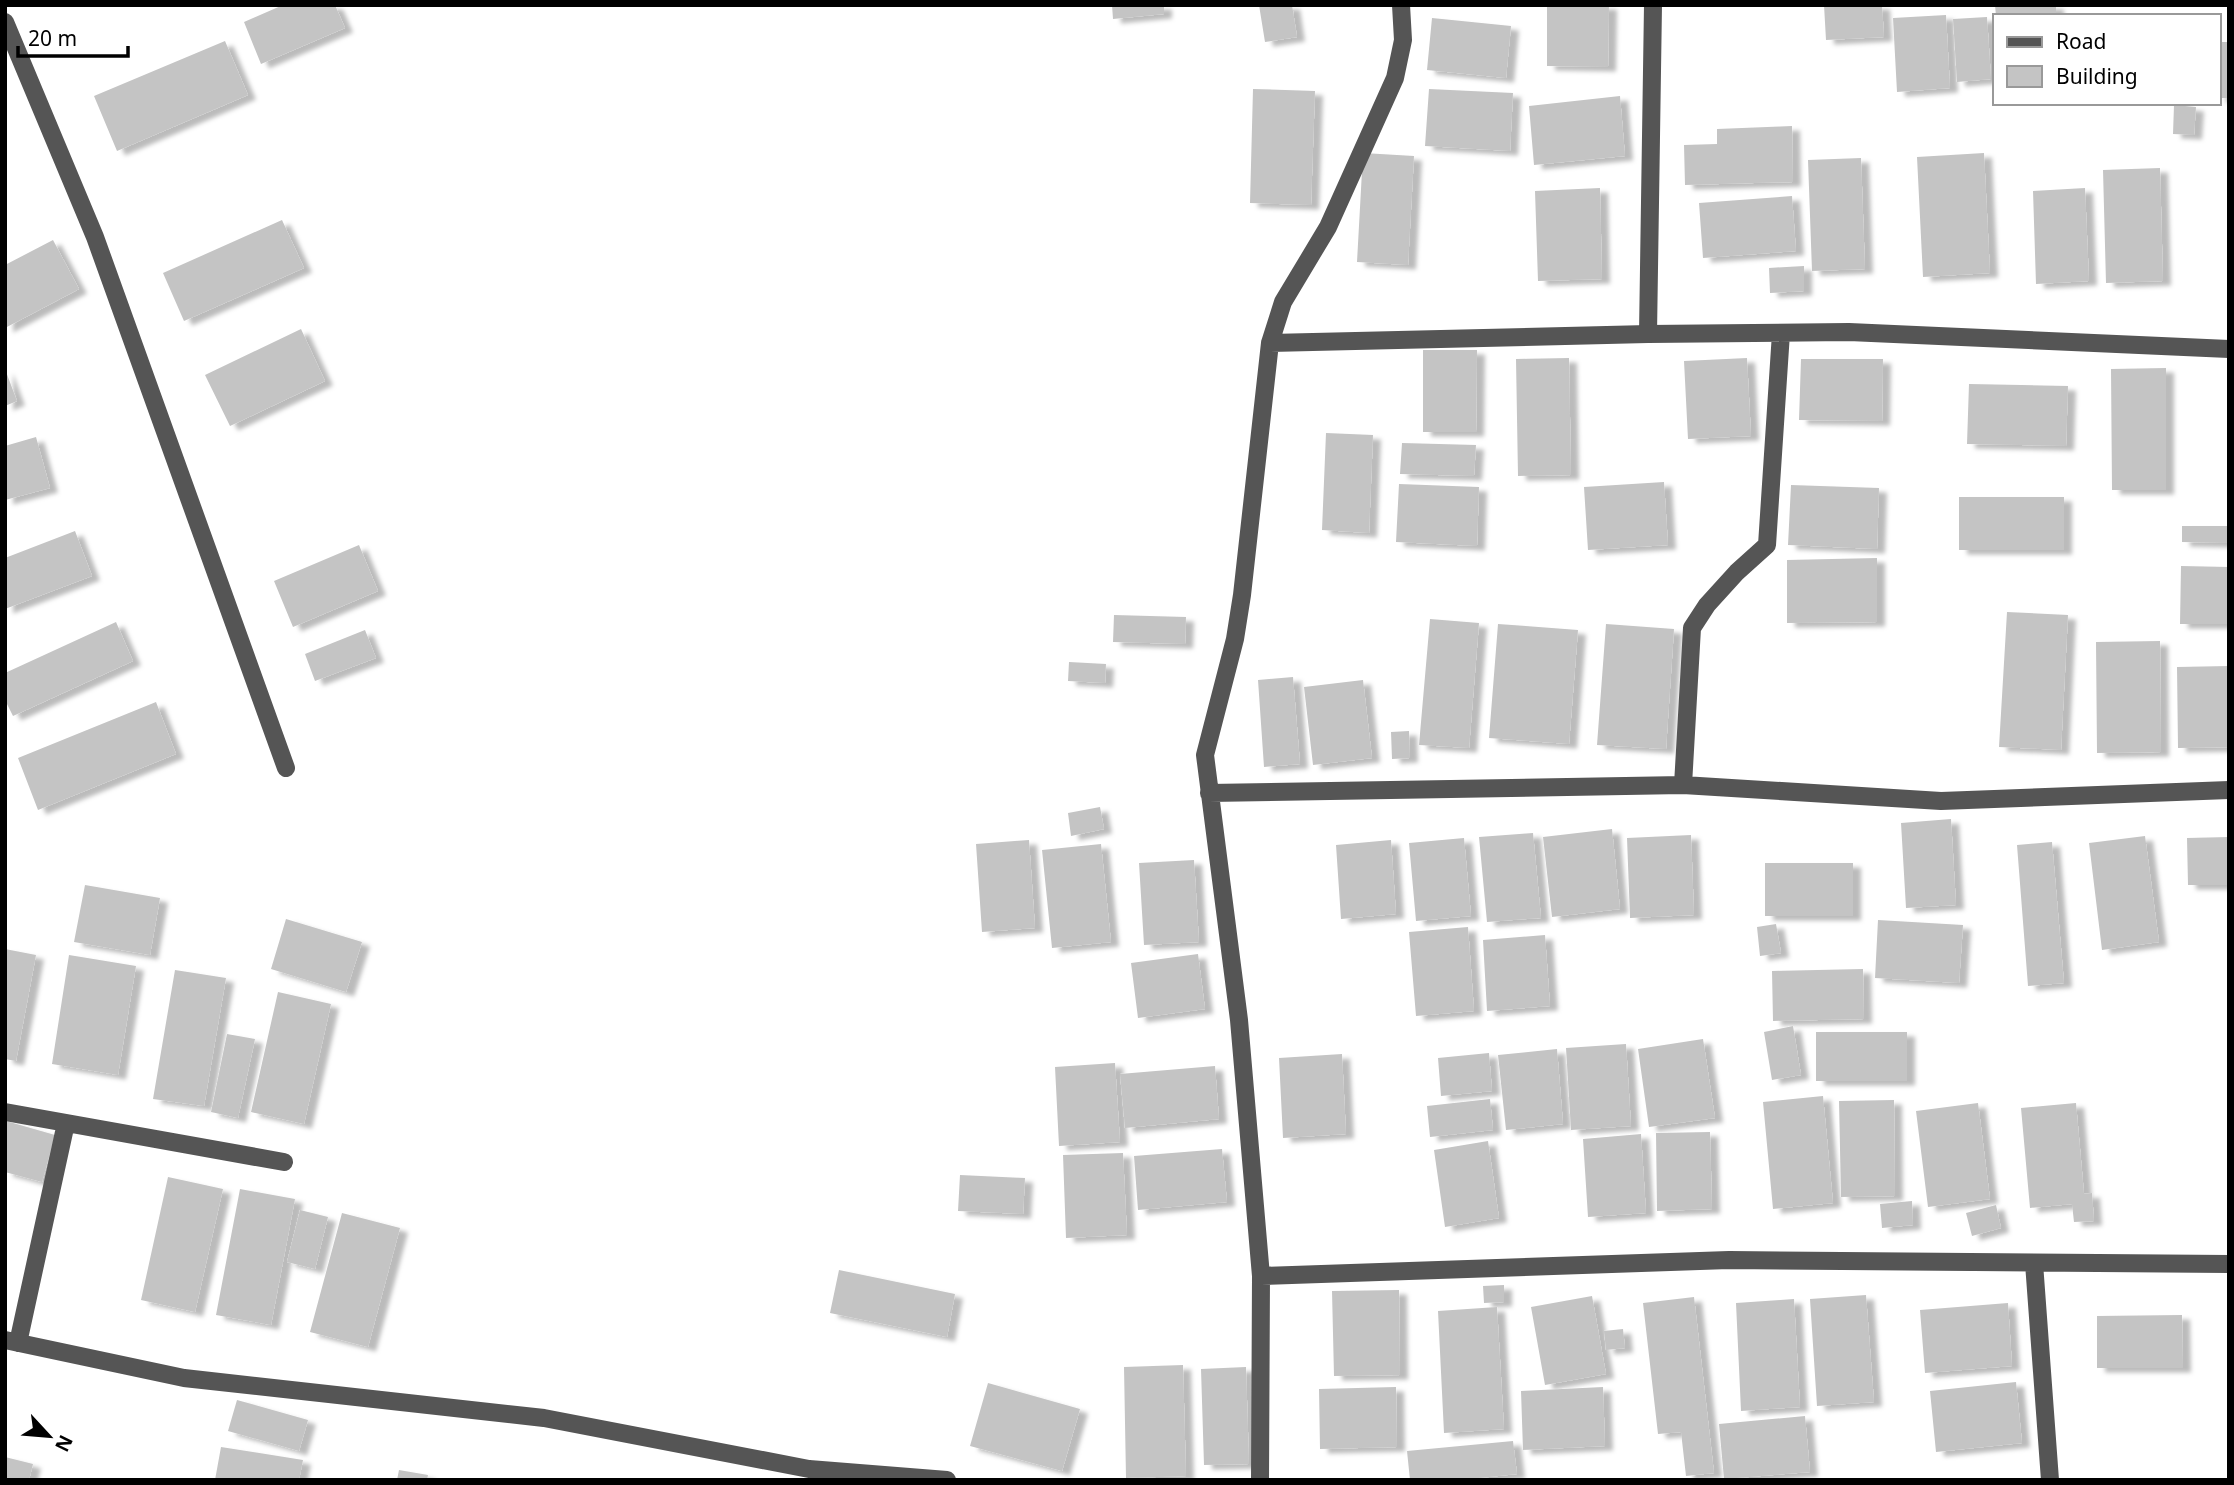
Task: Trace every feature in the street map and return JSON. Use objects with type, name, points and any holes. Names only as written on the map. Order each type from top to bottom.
[{"type":"street","points":[[1261,1480],[1261,1276],[1239,1020],[1205,755],[1235,639],[1242,596],[1270,342],[1283,302],[1328,227],[1395,78],[1403,40],[1401,5]]},
{"type":"street","points":[[1648,334],[1653,5]]},
{"type":"street","points":[[5,22],[95,237],[286,768]]},
{"type":"street","points":[[1270,342],[1849,332],[2229,349]]},
{"type":"street","points":[[1684,785],[1692,628],[1707,605],[1729,580],[1767,544],[1781,333]]},
{"type":"street","points":[[1209,793],[1684,785],[1941,802],[2229,790]]},
{"type":"street","points":[[5,1112],[284,1162]]},
{"type":"street","points":[[65,1123],[12,1341],[184,1378],[544,1418],[808,1469],[947,1480]]},
{"type":"street","points":[[1261,1276],[1729,1260],[2229,1264]]},
{"type":"street","points":[[2034,1263],[2050,1480]]},
{"type":"building","points":[[283,5],[335,5],[345,28],[261,64],[244,22]]},
{"type":"building","points":[[1112,5],[1164,5],[1164,14],[1113,19]]},
{"type":"building","points":[[1259,5],[1292,5],[1297,37],[1265,42]]},
{"type":"building","points":[[1547,5],[1609,5],[1608,67],[1547,66]]},
{"type":"building","points":[[1824,5],[1882,5],[1884,37],[1826,40]]},
{"type":"building","points":[[1995,5],[2056,5],[2056,14],[1996,14]]},
{"type":"building","points":[[1946,15],[1950,88],[1897,92],[1893,18]]},
{"type":"building","points":[[1987,17],[1991,79],[1957,82],[1953,19]]},
{"type":"building","points":[[1432,18],[1511,26],[1506,78],[1427,70]]},
{"type":"building","points":[[225,41],[248,95],[117,151],[94,96]]},
{"type":"building","points":[[2220,42],[2229,42],[2229,98],[2220,98]]},
{"type":"building","points":[[1253,89],[1315,91],[1311,205],[1250,203]]},
{"type":"building","points":[[1429,89],[1513,93],[1510,151],[1425,146]]},
{"type":"building","points":[[1620,96],[1625,156],[1534,165],[1529,106]]},
{"type":"building","points":[[2174,105],[2196,107],[2194,135],[2173,134]]},
{"type":"building","points":[[1792,126],[1793,182],[1685,185],[1684,145],[1717,144],[1717,129]]},
{"type":"building","points":[[1363,153],[1414,156],[1408,265],[1357,262]]},
{"type":"building","points":[[1984,153],[1990,273],[1923,277],[1917,157]]},
{"type":"building","points":[[1861,158],[1865,269],[1812,271],[1808,160]]},
{"type":"building","points":[[2160,168],[2163,281],[2106,283],[2103,170]]},
{"type":"building","points":[[1600,188],[1602,279],[1538,281],[1535,191]]},
{"type":"building","points":[[2085,188],[2089,281],[2036,284],[2033,191]]},
{"type":"building","points":[[1792,196],[1796,251],[1703,258],[1699,203]]},
{"type":"building","points":[[282,220],[304,268],[184,321],[163,273]]},
{"type":"building","points":[[53,240],[79,289],[5,328],[5,265]]},
{"type":"building","points":[[1804,266],[1804,291],[1770,293],[1769,268]]},
{"type":"building","points":[[301,329],[325,381],[230,426],[205,375]]},
{"type":"building","points":[[1423,350],[1477,350],[1476,432],[1423,432]]},
{"type":"building","points":[[1569,358],[1571,475],[1518,476],[1516,359]]},
{"type":"building","points":[[1747,358],[1751,436],[1688,439],[1684,361]]},
{"type":"building","points":[[1801,359],[1883,359],[1882,421],[1799,420]]},
{"type":"building","points":[[2166,368],[2166,490],[2112,490],[2111,369]]},
{"type":"building","points":[[5,369],[17,401],[5,406]]},
{"type":"building","points":[[1969,384],[2068,386],[2066,446],[1967,444]]},
{"type":"building","points":[[1326,433],[1373,435],[1369,533],[1322,530]]},
{"type":"building","points":[[36,437],[50,488],[5,500],[5,446]]},
{"type":"building","points":[[1402,443],[1476,445],[1474,476],[1400,474]]},
{"type":"building","points":[[1664,482],[1668,545],[1588,550],[1584,487]]},
{"type":"building","points":[[1399,484],[1479,487],[1477,546],[1396,542]]},
{"type":"building","points":[[1791,485],[1879,488],[1877,549],[1788,545]]},
{"type":"building","points":[[1959,497],[2064,497],[2064,550],[1959,550]]},
{"type":"building","points":[[2182,526],[2229,526],[2229,543],[2182,542]]},
{"type":"building","points":[[75,531],[92,576],[5,609],[5,558]]},
{"type":"building","points":[[359,545],[378,591],[293,627],[274,581]]},
{"type":"building","points":[[1877,558],[1877,622],[1787,623],[1787,560]]},
{"type":"building","points":[[2181,566],[2229,567],[2229,624],[2180,624]]},
{"type":"building","points":[[2007,612],[2068,615],[2061,750],[1999,747]]},
{"type":"building","points":[[1114,615],[1186,617],[1185,644],[1113,642]]},
{"type":"building","points":[[1430,619],[1479,623],[1469,748],[1419,745]]},
{"type":"building","points":[[116,622],[133,661],[13,716],[5,700],[5,673]]},
{"type":"building","points":[[1498,624],[1578,630],[1569,744],[1489,738]]},
{"type":"building","points":[[1606,624],[1674,629],[1666,749],[1597,745]]},
{"type":"building","points":[[365,630],[376,658],[315,681],[305,654]]},
{"type":"building","points":[[2160,641],[2161,752],[2097,753],[2096,642]]},
{"type":"building","points":[[1069,662],[1106,664],[1105,683],[1068,681]]},
{"type":"building","points":[[2229,666],[2229,747],[2178,748],[2177,667]]},
{"type":"building","points":[[1293,677],[1300,764],[1264,767],[1258,680]]},
{"type":"building","points":[[1363,680],[1372,758],[1313,765],[1304,687]]},
{"type":"building","points":[[156,702],[176,754],[38,810],[18,758]]},
{"type":"building","points":[[1409,731],[1410,758],[1392,759],[1391,732]]},
{"type":"building","points":[[1100,807],[1104,829],[1071,836],[1068,813]]},
{"type":"building","points":[[1951,819],[1956,905],[1906,908],[1901,823]]},
{"type":"building","points":[[1612,829],[1620,909],[1552,917],[1543,837]]},
{"type":"building","points":[[1533,833],[1541,918],[1487,922],[1479,837]]},
{"type":"building","points":[[1691,835],[1694,915],[1630,918],[1627,838]]},
{"type":"building","points":[[2145,836],[2159,942],[2102,950],[2089,843]]},
{"type":"building","points":[[2229,837],[2229,885],[2188,885],[2187,838]]},
{"type":"building","points":[[1464,838],[1471,916],[1416,921],[1409,843]]},
{"type":"building","points":[[1029,840],[1035,928],[982,932],[976,844]]},
{"type":"building","points":[[1391,840],[1396,914],[1341,919],[1336,845]]},
{"type":"building","points":[[2052,842],[2064,983],[2028,986],[2017,845]]},
{"type":"building","points":[[1101,844],[1111,942],[1052,948],[1042,850]]},
{"type":"building","points":[[1194,860],[1199,942],[1144,945],[1139,863]]},
{"type":"building","points":[[1765,863],[1853,863],[1853,916],[1765,916]]},
{"type":"building","points":[[85,885],[160,898],[150,955],[74,942]]},
{"type":"building","points":[[286,919],[362,942],[346,992],[271,969]]},
{"type":"building","points":[[1878,920],[1963,925],[1959,983],[1875,978]]},
{"type":"building","points":[[1776,924],[1781,953],[1760,956],[1757,927]]},
{"type":"building","points":[[1468,927],[1474,1011],[1416,1016],[1409,932]]},
{"type":"building","points":[[1545,935],[1550,1006],[1487,1011],[1483,940]]},
{"type":"building","points":[[5,949],[36,955],[16,1061],[5,1059]]},
{"type":"building","points":[[1198,954],[1205,1009],[1138,1018],[1131,963]]},
{"type":"building","points":[[69,955],[136,966],[118,1075],[52,1064]]},
{"type":"building","points":[[1863,969],[1864,1019],[1773,1021],[1772,971]]},
{"type":"building","points":[[175,970],[226,978],[204,1106],[153,1099]]},
{"type":"building","points":[[278,992],[331,1004],[304,1124],[251,1112]]},
{"type":"building","points":[[1793,1026],[1801,1075],[1772,1080],[1764,1032]]},
{"type":"building","points":[[1816,1032],[1907,1032],[1907,1081],[1816,1081]]},
{"type":"building","points":[[227,1034],[255,1039],[238,1118],[211,1112]]},
{"type":"building","points":[[1703,1039],[1715,1118],[1649,1127],[1638,1049]]},
{"type":"building","points":[[1626,1044],[1631,1126],[1571,1130],[1566,1048]]},
{"type":"building","points":[[1557,1049],[1563,1124],[1506,1130],[1498,1055]]},
{"type":"building","points":[[1489,1053],[1492,1091],[1441,1096],[1438,1058]]},
{"type":"building","points":[[1342,1054],[1346,1134],[1283,1138],[1279,1058]]},
{"type":"building","points":[[1115,1063],[1120,1142],[1059,1146],[1055,1067]]},
{"type":"building","points":[[1215,1066],[1219,1119],[1125,1128],[1120,1074]]},
{"type":"building","points":[[1823,1096],[1833,1203],[1773,1209],[1763,1102]]},
{"type":"building","points":[[1490,1099],[1493,1130],[1430,1137],[1427,1106]]},
{"type":"building","points":[[1894,1100],[1895,1196],[1841,1197],[1839,1101]]},
{"type":"building","points":[[1978,1103],[1990,1199],[1928,1207],[1916,1111]]},
{"type":"building","points":[[2076,1103],[2084,1194],[2092,1193],[2094,1221],[2074,1222],[2072,1204],[2030,1208],[2021,1108]]},
{"type":"building","points":[[6,1121],[55,1135],[42,1182],[5,1172]]},
{"type":"building","points":[[1710,1132],[1712,1209],[1657,1211],[1656,1133]]},
{"type":"building","points":[[1641,1134],[1646,1213],[1588,1217],[1583,1139]]},
{"type":"building","points":[[1488,1141],[1499,1218],[1445,1227],[1434,1150]]},
{"type":"building","points":[[1222,1149],[1227,1202],[1138,1210],[1134,1156]]},
{"type":"building","points":[[1123,1153],[1127,1235],[1066,1238],[1063,1155]]},
{"type":"building","points":[[960,1175],[1025,1178],[1023,1214],[958,1211]]},
{"type":"building","points":[[168,1177],[223,1189],[195,1312],[141,1300]]},
{"type":"building","points":[[240,1189],[295,1199],[271,1325],[216,1315]]},
{"type":"building","points":[[1912,1201],[1913,1225],[1882,1228],[1880,1204]]},
{"type":"building","points":[[1996,1205],[2001,1228],[1972,1236],[1966,1213]]},
{"type":"building","points":[[300,1210],[328,1217],[315,1269],[287,1262]]},
{"type":"building","points":[[342,1213],[400,1228],[368,1347],[310,1332]]},
{"type":"building","points":[[839,1270],[955,1294],[947,1337],[830,1313]]},
{"type":"building","points":[[1504,1285],[1504,1302],[1484,1303],[1483,1286]]},
{"type":"building","points":[[1399,1290],[1400,1375],[1334,1376],[1332,1291]]},
{"type":"building","points":[[1866,1295],[1874,1402],[1817,1406],[1810,1299]]},
{"type":"building","points":[[1592,1296],[1606,1374],[1545,1385],[1531,1307]]},
{"type":"building","points":[[1694,1297],[1714,1473],[1686,1476],[1681,1432],[1658,1434],[1643,1303]]},
{"type":"building","points":[[1794,1299],[1800,1407],[1741,1411],[1736,1303]]},
{"type":"building","points":[[2008,1303],[2012,1366],[1925,1373],[1920,1310]]},
{"type":"building","points":[[1497,1307],[1504,1429],[1444,1433],[1438,1311]]},
{"type":"building","points":[[2182,1315],[2183,1368],[2097,1368],[2097,1316]]},
{"type":"building","points":[[1623,1329],[1625,1348],[1606,1350],[1604,1331]]},
{"type":"building","points":[[1183,1365],[1186,1476],[1126,1478],[1124,1367]]},
{"type":"building","points":[[1246,1367],[1249,1464],[1204,1465],[1201,1369]]},
{"type":"building","points":[[2016,1382],[2022,1443],[1936,1452],[1930,1391]]},
{"type":"building","points":[[988,1383],[1080,1409],[1062,1471],[970,1446]]},
{"type":"building","points":[[1396,1387],[1397,1447],[1320,1449],[1319,1389]]},
{"type":"building","points":[[1603,1387],[1605,1446],[1523,1450],[1521,1391]]},
{"type":"building","points":[[237,1400],[308,1420],[299,1451],[228,1431]]},
{"type":"building","points":[[1805,1416],[1810,1472],[1724,1479],[1719,1424]]},
{"type":"building","points":[[1513,1441],[1517,1474],[1460,1480],[1410,1480],[1407,1451]]},
{"type":"building","points":[[221,1447],[303,1460],[299,1480],[215,1480]]},
{"type":"building","points":[[5,1457],[33,1464],[29,1480],[5,1480]]},
{"type":"building","points":[[399,1470],[428,1475],[427,1480],[397,1480]]}]
